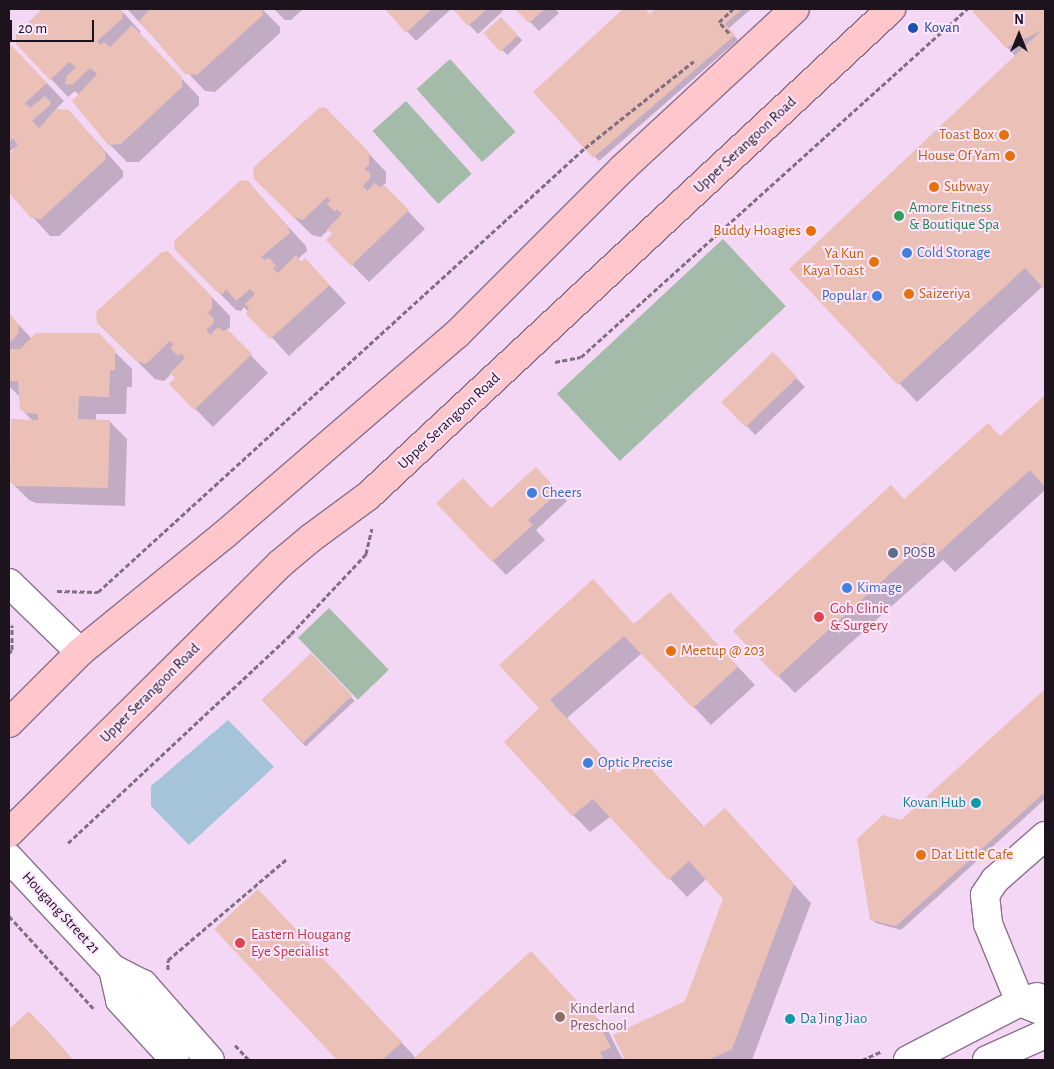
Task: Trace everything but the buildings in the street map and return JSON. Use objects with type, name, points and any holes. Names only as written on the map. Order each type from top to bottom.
[{"type":"main road","points":[[9,723],[80,652],[224,535],[457,334],[623,168],[796,9]]},
{"type":"main road","name":"Upper Serangoon Road","points":[[9,833],[280,564],[368,496],[891,9]]},
{"type":"street","points":[[9,583],[80,652]]},
{"type":"street","points":[[908,1060],[1037,1003],[988,924],[985,895],[994,880],[1045,836]]},
{"type":"street","name":"Hougang Street 21","points":[[9,858],[113,969],[143,984],[210,1060]]},
{"type":"street","points":[[113,969],[120,1000],[175,1060]]},
{"type":"street","points":[[987,1060],[1045,1034]]},
{"type":"path","points":[[722,39],[730,33],[718,22],[732,9]]},
{"type":"path","points":[[550,363],[580,357],[967,9]]},
{"type":"path","points":[[98,592],[585,148],[699,57]]},
{"type":"path","points":[[68,843],[291,634],[366,554],[373,526]]},
{"type":"path","points":[[9,653],[12,650],[13,618]]},
{"type":"path","points":[[168,972],[168,960],[288,858]]},
{"type":"path","points":[[9,916],[94,1010]]},
{"type":"path","points":[[229,1038],[249,1060]]},
{"type":"green space","points":[[450,59],[516,132],[482,162],[417,89]]},
{"type":"green space","points":[[406,101],[472,174],[438,204],[373,131]]},
{"type":"green space","points":[[723,239],[786,306],[620,461],[557,394]]},
{"type":"green space","points":[[329,608],[389,670],[358,700],[298,638]]},
{"type":"water","points":[[228,720],[274,767],[189,845],[151,806],[151,786]]},
{"type":"place","name":"Kovan","points":[[913,28]]},
{"type":"place","name":"Toast Box","points":[[1004,135]]},
{"type":"place","name":"House Of Yam","points":[[1010,156]]},
{"type":"place","name":"Subway","points":[[934,187]]},
{"type":"place","name":"Amore Fitness & Boutique Spa","points":[[899,216]]},
{"type":"place","name":"Buddy Hoagies","points":[[811,231]]},
{"type":"place","name":"Cold Storage","points":[[907,253]]},
{"type":"place","name":"Ya Kun Kaya Toast","points":[[874,262]]},
{"type":"place","name":"Saizeriya","points":[[909,294]]},
{"type":"place","name":"Popular","points":[[877,296]]},
{"type":"place","name":"Cheers","points":[[532,493]]},
{"type":"place","name":"POSB","points":[[893,553]]},
{"type":"place","name":"Kimage","points":[[847,588]]},
{"type":"place","name":"Goh Clinic & Surgery","points":[[819,617]]},
{"type":"place","name":"Meetup @ 203","points":[[671,651]]},
{"type":"place","name":"Optic Precise","points":[[588,763]]},
{"type":"place","name":"Kovan Hub","points":[[976,803]]},
{"type":"place","name":"Dat Little Cafe","points":[[921,855]]},
{"type":"place","name":"Eastern Hougang Eye Specialist","points":[[240,943]]},
{"type":"place","name":"Kinderland Preschool","points":[[560,1017]]},
{"type":"place","name":"Da Jing Jiao","points":[[790,1019]]}]
